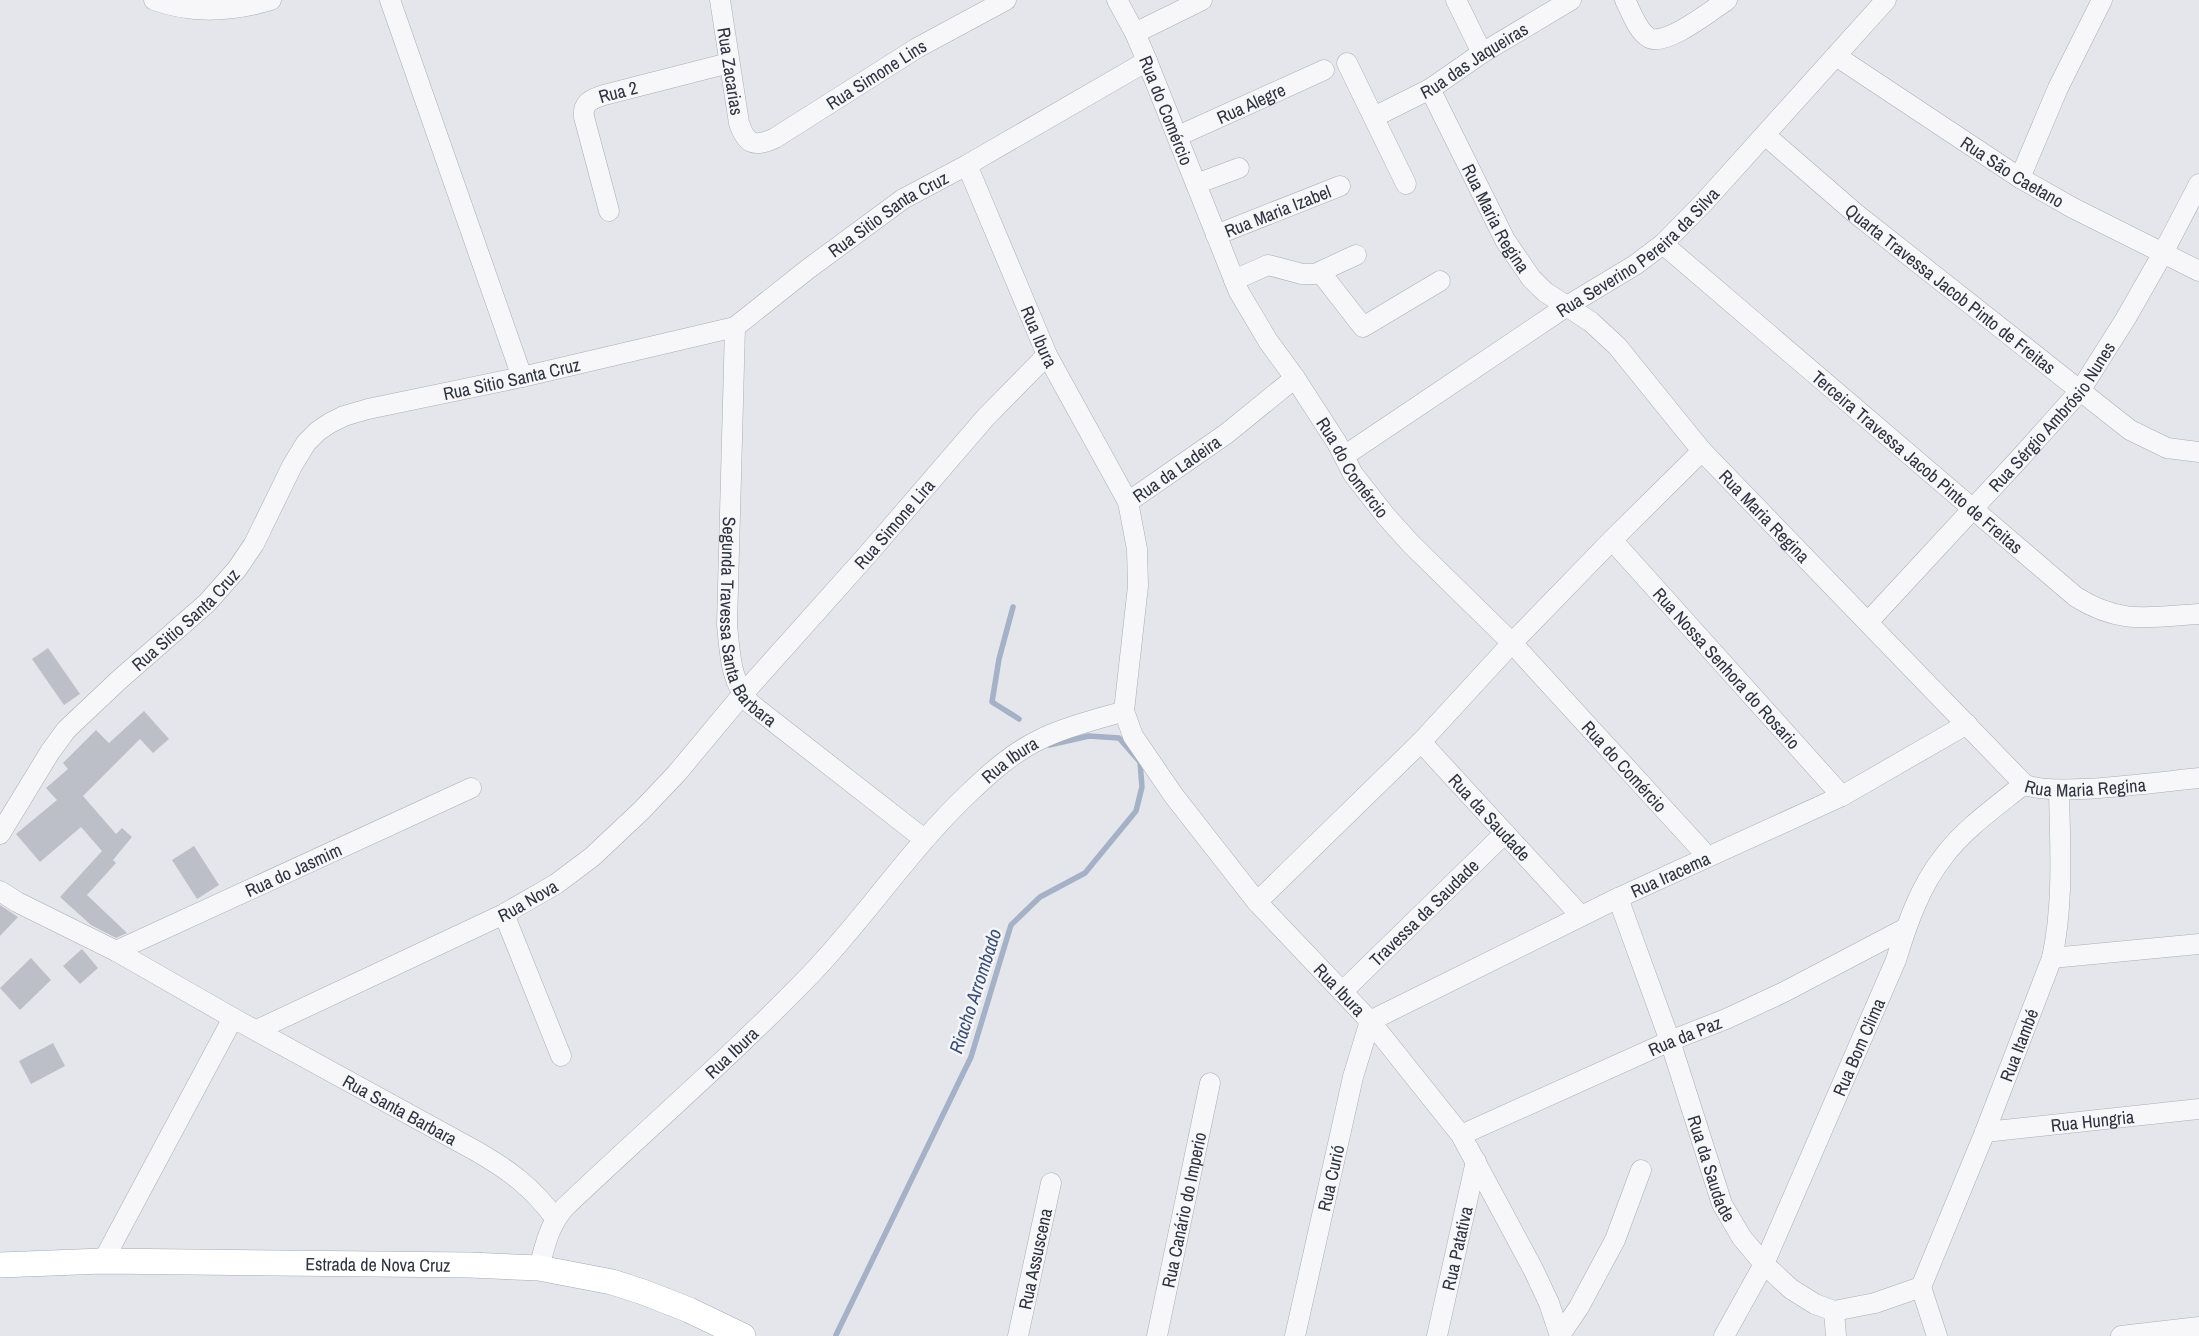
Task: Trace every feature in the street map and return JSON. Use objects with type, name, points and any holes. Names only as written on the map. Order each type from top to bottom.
[{"type":"main road","name":"Estrada de Nova Cruz","points":[[0,1265],[103,1261],[470,1265],[540,1268],[612,1282],[643,1292],[689,1310],[744,1336]]},
{"type":"street","points":[[154,0],[181,7],[226,9],[252,6],[272,0]]},
{"type":"street","points":[[390,0],[522,377]]},
{"type":"street","name":"Rua Zacarias","points":[[720,0],[739,123],[742,133],[749,142]]},
{"type":"street","name":"Rua Simone Lins","points":[[749,142],[759,144],[775,138],[917,48],[1006,0]]},
{"type":"street","name":"Rua do Comércio","points":[[1117,0],[1135,33],[1147,61],[1234,280],[1254,319],[1295,378],[1344,456],[1353,474],[1385,515],[1439,573],[1512,643],[1707,856]]},
{"type":"street","points":[[1135,33],[1202,0]]},
{"type":"street","points":[[1456,0],[1482,53]]},
{"type":"street","name":"Rua das Jaqueiras","points":[[1374,117],[1430,89],[1482,53],[1571,0]]},
{"type":"street","points":[[1625,0],[1645,34],[1650,39],[1658,40],[1680,30],[1727,0]]},
{"type":"street","name":"Rua Severino Pereira da Silva","points":[[1344,456],[1567,306],[1613,279],[1662,244],[1706,200],[1886,0]]},
{"type":"street","points":[[2020,178],[2058,88],[2102,0]]},
{"type":"street","name":"Rua São Caetano","points":[[1836,56],[2020,178],[2073,208],[2199,271]]},
{"type":"street","name":"Rua Sitio Santa Cruz","points":[[0,834],[50,752],[66,730],[119,680],[207,603],[237,569],[262,529],[292,466],[306,443],[318,431],[344,416],[368,409],[522,377],[735,327],[808,269],[903,199],[967,165],[1147,61]]},
{"type":"street","name":"Rua 2","points":[[609,211],[584,117],[586,104],[604,95],[729,62]]},
{"type":"street","points":[[1347,63],[1406,184]]},
{"type":"street","name":"Rua Alegre","points":[[1178,136],[1324,70]]},
{"type":"street","name":"Rua Maria Regina","points":[[1430,89],[1505,240],[1517,260],[1537,285],[1596,326],[1617,346],[1702,451],[2024,784],[2034,788],[2060,790],[2199,778]]},
{"type":"street","name":"Quarta Travessa Jacob Pinto de Freitas","points":[[1765,135],[1855,213],[2130,430],[2167,448],[2199,452]]},
{"type":"street","name":"Rua Ibura","points":[[967,165],[1047,355],[1128,502]]},
{"type":"street","points":[[1196,184],[1239,168]]},
{"type":"street","name":"Rua Sérgio Ambrósio Nunes","points":[[1868,622],[2080,391],[2100,362],[2163,253],[2199,184]]},
{"type":"street","name":"Rua Maria Izabel","points":[[1216,235],[1340,186]]},
{"type":"street","name":"Terceira Travessa Jacob Pinto de Freitas","points":[[1662,244],[2062,586],[2094,608],[2107,614],[2129,618],[2199,614]]},
{"type":"street","points":[[1234,280],[1268,265],[1308,275],[1321,273],[1356,254]]},
{"type":"street","points":[[1321,273],[1363,328],[1440,281]]},
{"type":"street","name":"Segunda Travessa Santa Barbara","points":[[735,327],[726,625],[730,662],[742,695],[762,713],[924,840]]},
{"type":"street","name":"Rua Simone Lira","points":[[742,695],[868,554],[986,417],[1047,355]]},
{"type":"street","name":"Rua da Ladeira","points":[[1124,712],[1138,586],[1137,548],[1128,502],[1226,434],[1295,378]]},
{"type":"street","points":[[1257,902],[1421,742],[1512,643],[1702,451]]},
{"type":"street","name":"Rua Nossa Senhora do Rosario","points":[[1612,540],[1842,796]]},
{"type":"street","name":"Rua Nova","points":[[257,1030],[504,914],[556,884],[592,856],[665,785],[742,695]]},
{"type":"street","name":"Rua Ibura","points":[[540,1268],[549,1231],[556,1218],[639,1136],[767,1019],[814,970],[924,840],[988,775],[1026,747],[1056,732],[1124,712],[1132,736],[1174,796],[1257,902],[1370,1021],[1461,1135],[1476,1161]]},
{"type":"street","name":"Rua Iracema","points":[[1370,1021],[1618,898],[1842,796],[1967,724]]},
{"type":"street","name":"Rua da Saudade","points":[[1421,742],[1581,916]]},
{"type":"street","name":"Rua Bom Clima","points":[[1724,1336],[1764,1264],[1896,960],[1906,928],[1927,881],[1944,856],[1960,838],[2024,784]]},
{"type":"street","name":"Rua do Jasmim","points":[[116,951],[471,788]]},
{"type":"street","name":"Rua Itambé","points":[[1921,1287],[1985,1132],[2052,958],[2060,905],[2060,790]]},
{"type":"street","name":"Travessa da Saudade","points":[[1342,992],[1505,833]]},
{"type":"street","name":"Rua Santa Barbara","points":[[0,891],[17,902],[116,951],[233,1018],[507,1169],[531,1188],[556,1218]]},
{"type":"street","name":"Rua da Saudade","points":[[1618,898],[1670,1041],[1722,1204],[1742,1238],[1764,1264],[1802,1296],[1815,1304],[1834,1311]]},
{"type":"street","points":[[504,914],[561,1056]]},
{"type":"street","name":"Rua da Paz","points":[[1461,1135],[1670,1041],[1726,1019],[1784,992],[1906,928]]},
{"type":"street","points":[[2052,958],[2199,944]]},
{"type":"street","points":[[103,1261],[233,1018]]},
{"type":"street","name":"Rua Curió","points":[[1295,1336],[1353,1077],[1370,1021]]},
{"type":"street","name":"Rua Canário do Imperio","points":[[1157,1336],[1210,1083]]},
{"type":"street","name":"Rua Hungria","points":[[1985,1132],[2199,1109]]},
{"type":"street","points":[[1476,1161],[1533,1269],[1549,1303],[1560,1335]]},
{"type":"street","name":"Rua Patativa","points":[[1437,1336],[1476,1161]]},
{"type":"street","points":[[1560,1335],[1579,1307],[1615,1240],[1641,1170]]},
{"type":"street","name":"Rua Assuscena","points":[[1018,1336],[1051,1183]]},
{"type":"street","points":[[1836,1336],[1834,1311],[1875,1303],[1921,1287],[1937,1336]]},
{"type":"street","points":[[2121,1336],[2199,1327]]},
{"type":"building","points":[[48,648],[80,694],[64,705],[32,659]]},
{"type":"building","points":[[144,711],[169,739],[153,753],[140,739],[83,796],[116,834],[122,828],[132,837],[113,860],[116,863],[87,895],[127,933],[116,938],[91,925],[60,897],[102,851],[81,827],[40,862],[16,834],[57,800],[46,788],[68,769],[63,763],[96,730],[109,743]]},
{"type":"building","points":[[194,846],[219,885],[197,899],[172,860]]},
{"type":"building","points":[[0,905],[18,917],[0,936]]},
{"type":"building","points":[[82,949],[98,968],[80,984],[63,966]]},
{"type":"building","points":[[31,958],[51,980],[20,1010],[0,988]]},
{"type":"building","points":[[53,1043],[65,1066],[31,1084],[19,1061]]},
{"type":"waterway","name":"Riacho Arrombado","points":[[1013,607],[999,659],[992,702],[1019,719]]},
{"type":"waterway","name":"Riacho Arrombado","points":[[836,1335],[971,1057],[1011,925],[1040,897],[1085,873],[1136,811],[1142,787],[1140,762],[1119,738],[1089,736],[1049,745]]}]
